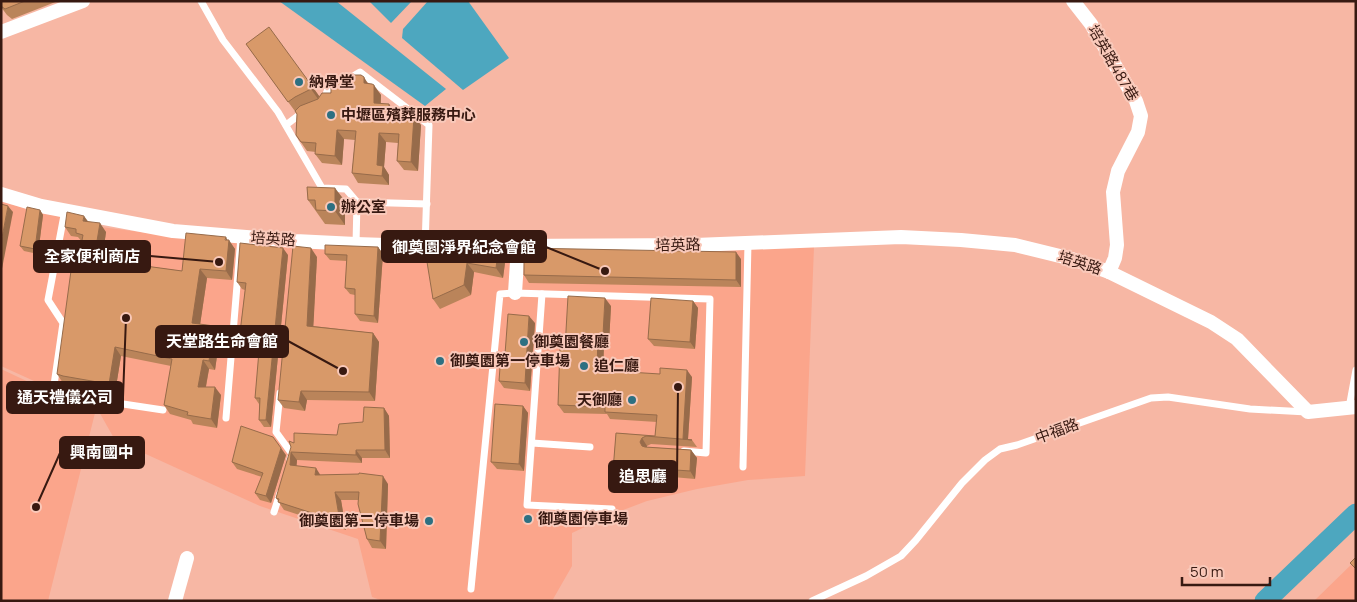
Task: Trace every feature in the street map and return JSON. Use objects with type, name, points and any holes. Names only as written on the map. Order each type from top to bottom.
[{"type":"street","points":[[1,32],[83,1]]},
{"type":"street","name":"培英路487巷","points":[[1073,1],[1091,24],[1136,101],[1140,116],[1138,132],[1118,171],[1113,192],[1117,245],[1115,258],[1109,272]]},
{"type":"street","name":"培英路","points":[[1,194],[42,206],[173,231],[241,237],[294,245],[356,244],[425,247],[695,245],[901,237],[1015,245],[1072,258],[1109,272],[1211,322],[1237,339],[1308,412]]},
{"type":"street","points":[[515,293],[518,246]]},
{"type":"street","name":"中福路","points":[[1308,412],[1352,407]]},
{"type":"street","points":[[175,601],[187,558]]},
{"type":"lane","points":[[201,1],[223,40],[278,112],[322,188],[346,189],[358,202],[356,244]]},
{"type":"lane","points":[[286,125],[304,112],[322,103],[328,89],[360,72],[429,125],[425,247]]},
{"type":"lane","points":[[358,202],[427,204]]},
{"type":"lane","points":[[65,210],[48,300],[63,323],[54,385],[90,399],[163,410]]},
{"type":"lane","points":[[226,418],[241,237]]},
{"type":"lane","points":[[743,467],[748,243]]},
{"type":"lane","points":[[471,588],[500,294],[710,299],[706,453],[679,451]]},
{"type":"lane","points":[[542,294],[527,505],[612,509]]},
{"type":"lane","points":[[1352,407],[1356,370]]},
{"type":"lane","points":[[280,384],[276,432],[292,454],[287,470]]},
{"type":"lane","name":"中福路","points":[[812,601],[866,576],[901,556],[962,483],[985,460],[1000,450],[1151,398],[1168,398],[1250,409],[1308,412]]},
{"type":"lane","points":[[532,443],[590,447]]},
{"type":"lane","points":[[274,512],[282,487]]},
{"type":"shaded area","points":[[1,202],[101,227],[180,237],[387,250],[814,247],[805,476],[748,480],[697,489],[647,501],[610,515],[572,533],[572,566],[552,601],[383,601],[372,597],[358,539],[260,506],[115,440],[98,410],[1,366]]},
{"type":"shaded area","points":[[1,369],[95,413],[48,601],[1,601]]},
{"type":"shaded area","points":[[1356,560],[1356,601],[1314,601]]},
{"type":"water","points":[[279,1],[336,1],[446,89],[425,106]]},
{"type":"water","points":[[369,1],[412,1],[391,23]]},
{"type":"water","points":[[428,1],[468,1],[509,58],[463,90],[402,38],[403,29]]},
{"type":"building","points":[[1,1],[25,1],[5,9],[1,6]]},
{"type":"building","points":[[269,27],[312,86],[311,89],[288,102],[246,44]]},
{"type":"building","points":[[343,75],[361,75],[364,77],[364,83],[374,85],[374,103],[389,104],[389,112],[412,114],[414,116],[411,162],[397,161],[399,134],[379,133],[377,165],[383,166],[382,176],[352,173],[356,131],[337,130],[335,156],[315,154],[316,143],[301,142],[296,135],[297,114],[295,111],[300,106],[318,99],[322,93],[331,93],[331,81],[343,81]]},
{"type":"building","points":[[307,187],[335,188],[335,211],[316,210],[315,200],[308,200]]},
{"type":"building","points":[[1,204],[8,206],[1,243]]},
{"type":"building","points":[[27,207],[40,210],[35,249],[20,246]]},
{"type":"building","points":[[67,212],[84,216],[83,221],[100,223],[94,259],[182,271],[186,233],[226,237],[225,240],[229,240],[226,271],[200,269],[192,323],[214,326],[209,361],[203,360],[198,387],[215,387],[211,419],[187,415],[188,412],[164,405],[172,359],[115,347],[109,384],[57,374],[73,256],[79,256],[83,235],[76,233],[76,229],[65,227]]},
{"type":"building","points":[[240,243],[283,248],[266,420],[259,420],[260,398],[255,398],[259,351],[238,349],[246,283],[237,282]]},
{"type":"building","points":[[325,245],[378,247],[374,316],[355,314],[355,289],[345,288],[347,255],[325,254]]},
{"type":"building","points":[[499,245],[496,268],[467,263],[464,285],[433,299],[427,262],[428,246]]},
{"type":"building","points":[[293,246],[311,248],[307,326],[373,333],[369,392],[301,391],[299,402],[278,400]]},
{"type":"building","points":[[524,248],[736,252],[736,280],[524,275]]},
{"type":"building","points":[[568,296],[605,298],[603,335],[598,335],[597,370],[660,374],[660,368],[687,370],[683,439],[692,440],[646,436],[640,442],[645,447],[691,450],[690,471],[634,467],[633,484],[612,483],[616,433],[655,436],[657,415],[605,412],[605,407],[558,405],[560,347],[565,348]]},
{"type":"building","points":[[651,298],[693,301],[690,342],[648,339]]},
{"type":"building","points":[[508,314],[529,316],[525,383],[499,381],[501,354],[505,354]]},
{"type":"building","points":[[495,404],[523,406],[519,464],[491,462]]},
{"type":"building","points":[[364,407],[384,408],[385,450],[356,450],[356,455],[291,452],[290,465],[316,468],[315,475],[359,473],[383,476],[380,541],[367,539],[358,504],[359,492],[335,492],[340,522],[278,502],[279,499],[276,498],[291,447],[289,441],[294,443],[294,433],[337,435],[339,424],[363,422]]},
{"type":"building","points":[[241,426],[273,437],[281,448],[266,496],[255,493],[263,473],[232,462]]},
{"type":"building","points":[[1356,557],[1356,569],[1350,563]]},
{"type":"waterway","points":[[1265,601],[1356,514]]},
{"type":"place","name":"納骨堂","points":[[299,82]]},
{"type":"place","name":"中壢區殯葬服務中心","points":[[331,115]]},
{"type":"place","name":"辦公室","points":[[331,207]]},
{"type":"place","name":"全家便利商店","points":[[219,262]]},
{"type":"place","name":"御奠園淨界紀念會館","points":[[605,271]]},
{"type":"place","name":"通天禮儀公司","points":[[126,318]]},
{"type":"place","name":"御奠園餐廳","points":[[524,342]]},
{"type":"place","name":"御奠園第一停車場","points":[[440,361]]},
{"type":"place","name":"追仁廳","points":[[584,366]]},
{"type":"place","name":"天堂路生命會館","points":[[343,371]]},
{"type":"place","name":"追思廳","points":[[678,387]]},
{"type":"place","name":"天御廳","points":[[632,400]]},
{"type":"place","name":"興南國中","points":[[36,507]]},
{"type":"place","name":"御奠園停車場","points":[[528,519]]},
{"type":"place","name":"御奠園第二停車場","points":[[429,521]]}]
